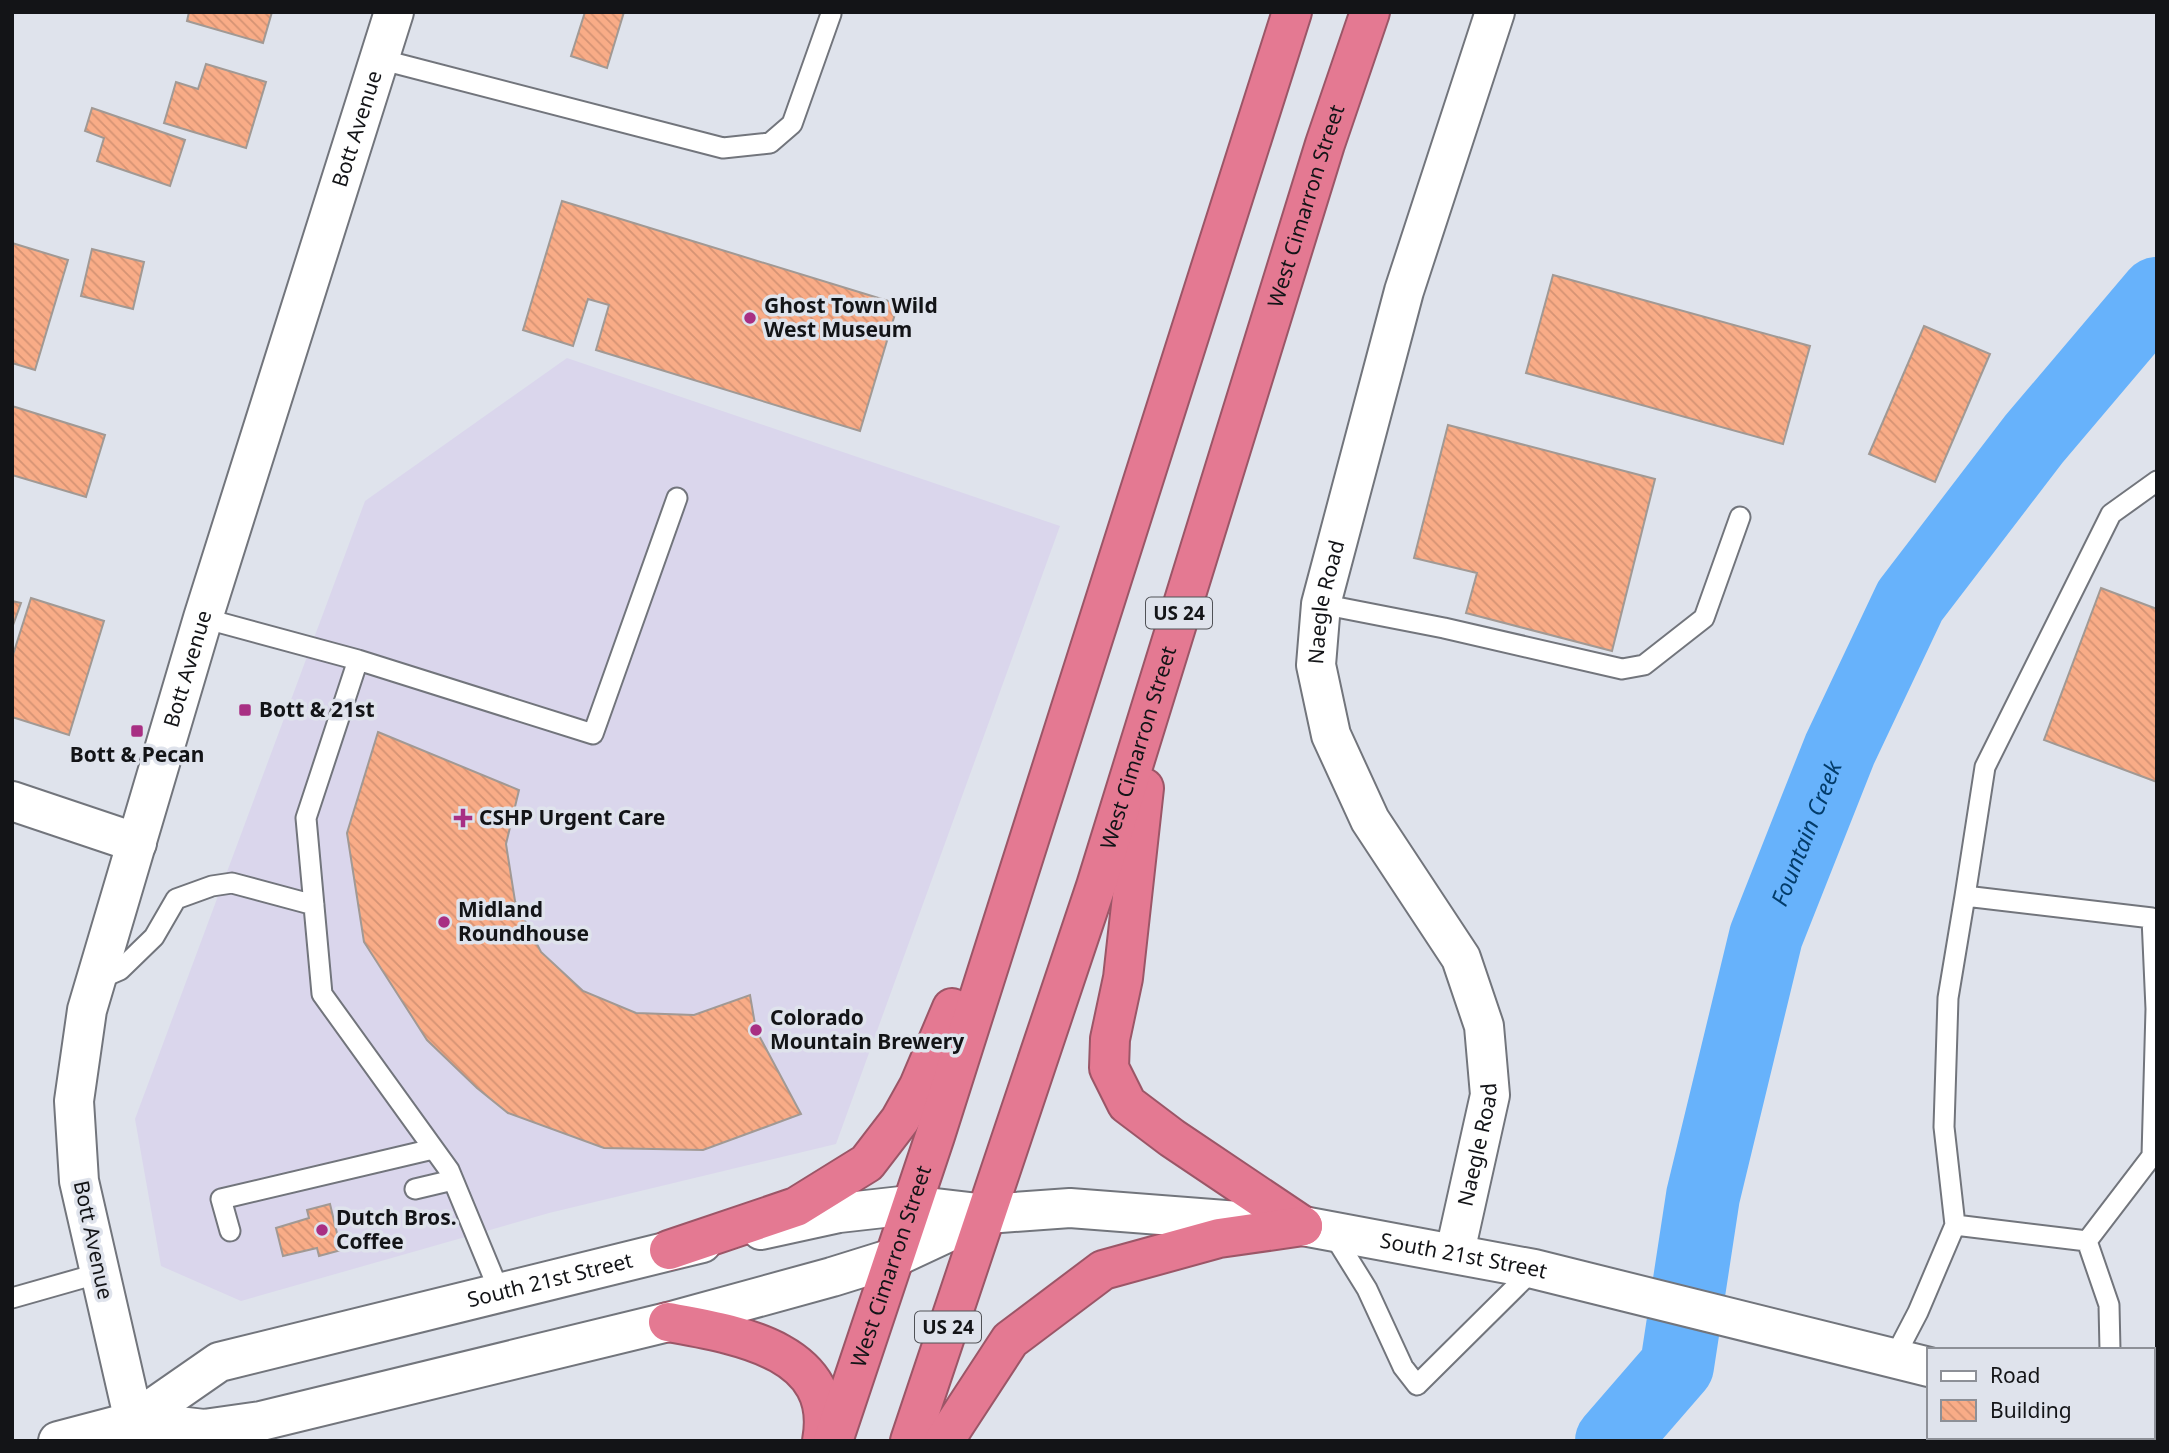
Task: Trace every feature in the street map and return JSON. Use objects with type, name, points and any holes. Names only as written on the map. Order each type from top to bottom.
[{"type":"highway","name":"West Cimarron Street","points":[[833,1441],[935,1136],[1292,12]]},
{"type":"highway","name":"West Cimarron Street","points":[[910,1441],[1096,886],[1325,144],[1370,12]]},
{"type":"highway","points":[[1155,694],[1123,978],[1110,1039],[1110,1068],[1127,1104],[1172,1138],[1317,1228]]},
{"type":"highway","points":[[669,1250],[796,1207],[867,1163],[900,1120],[919,1086],[1042,797]]},
{"type":"highway","points":[[944,1441],[982,1378],[1010,1340],[1103,1270],[1219,1238],[1317,1228]]},
{"type":"highway","points":[[668,1322],[733,1334],[773,1348],[811,1377],[821,1406],[822,1441]]},
{"type":"street","name":"Bott Avenue","points":[[136,1431],[79,1181],[74,1101],[87,1010],[204,618],[394,12]]},
{"type":"street","name":"Naegle Road","points":[[1455,1252],[1490,1095],[1484,1026],[1461,958],[1370,820],[1331,735],[1316,665],[1321,604],[1404,291],[1495,12]]},
{"type":"street","points":[[12,800],[137,843]]},
{"type":"street","name":"South 21st Street","points":[[136,1431],[219,1362],[669,1250],[839,1213],[910,1205],[987,1214],[1070,1208],[1317,1228],[1534,1269],[1911,1362]]},
{"type":"street","name":"South 21st Street","points":[[58,1441],[136,1431],[264,1431],[893,1258],[987,1214]]},
{"type":"lane","points":[[379,60],[723,148],[770,143],[792,124],[831,14]]},
{"type":"lane","points":[[1911,1362],[1918,1312],[1955,1225],[1944,1127],[1948,1011],[1985,766],[2112,514],[2157,481]]},
{"type":"lane","points":[[204,618],[358,660],[593,734],[677,498]]},
{"type":"lane","points":[[1321,604],[1444,628],[1622,669],[1644,665],[1704,618],[1741,517]]},
{"type":"lane","points":[[358,660],[306,818],[322,995],[453,1181],[500,1293]]},
{"type":"lane","points":[[96,980],[120,970],[153,937],[176,900],[212,886],[232,883],[314,905]]},
{"type":"lane","points":[[1965,896],[2152,918],[2156,1009],[2152,1156],[2087,1241]]},
{"type":"lane","points":[[230,1231],[221,1199],[433,1149]]},
{"type":"lane","points":[[415,1189],[453,1181]]},
{"type":"lane","points":[[1955,1225],[2087,1241]]},
{"type":"lane","points":[[1317,1228],[1367,1289],[1403,1367],[1417,1385],[1534,1269]]},
{"type":"lane","points":[[2087,1241],[2109,1306],[2110,1348]]},
{"type":"lane","points":[[12,1298],[100,1273]]},
{"type":"shaded area","points":[[567,358],[1060,526],[836,1144],[549,1213],[241,1301],[161,1266],[135,1119],[365,501]]},
{"type":"building","points":[[189,12],[272,12],[263,43],[187,21]]},
{"type":"building","points":[[585,12],[624,12],[607,68],[571,56]]},
{"type":"building","points":[[206,64],[266,82],[246,148],[164,123],[176,82],[198,89]]},
{"type":"building","points":[[92,108],[185,140],[170,186],[97,161],[104,138],[85,131]]},
{"type":"building","name":"Ghost Town Wild West Museum","points":[[562,201],[898,304],[860,431],[596,350],[609,305],[588,299],[573,346],[523,330]]},
{"type":"building","points":[[12,243],[68,260],[35,370],[12,363]]},
{"type":"building","points":[[92,249],[144,262],[133,309],[81,296]]},
{"type":"building","points":[[1553,275],[1810,346],[1783,444],[1526,373]]},
{"type":"building","points":[[1924,326],[1990,354],[1935,482],[1869,454]]},
{"type":"building","points":[[12,406],[105,435],[86,497],[12,475]]},
{"type":"building","points":[[1448,425],[1655,479],[1612,651],[1466,613],[1477,573],[1414,558]]},
{"type":"building","points":[[2101,588],[2157,609],[2157,782],[2044,740]]},
{"type":"building","points":[[31,598],[104,621],[69,735],[12,717],[12,658]]},
{"type":"building","points":[[12,601],[21,603],[12,628]]},
{"type":"building","name":"Midland Roundhouse","points":[[378,732],[519,790],[506,844],[515,901],[541,952],[583,991],[636,1013],[694,1015],[750,995],[756,1030],[801,1114],[703,1150],[604,1148],[508,1113],[477,1088],[427,1040],[364,942],[347,833]]},
{"type":"building","points":[[330,1204],[341,1250],[319,1256],[317,1248],[283,1256],[276,1228],[309,1218],[307,1210]]},
{"type":"waterway","name":"Fountain Creek","points":[[1612,1441],[1677,1366],[1703,1196],[1766,936],[1840,749],[1910,601],[2034,439],[2157,294]]},
{"type":"place","name":"Ghost Town Wild West Museum","points":[[750,318]]},
{"type":"place","name":"Bott & 21st","points":[[245,710]]},
{"type":"place","name":"Bott & Pecan","points":[[137,731]]},
{"type":"place","name":"CSHP Urgent Care","points":[[463,818]]},
{"type":"place","name":"Midland Roundhouse","points":[[444,922]]},
{"type":"place","name":"Colorado Mountain Brewery","points":[[756,1030]]},
{"type":"place","name":"Dutch Bros. Coffee","points":[[322,1230]]}]
